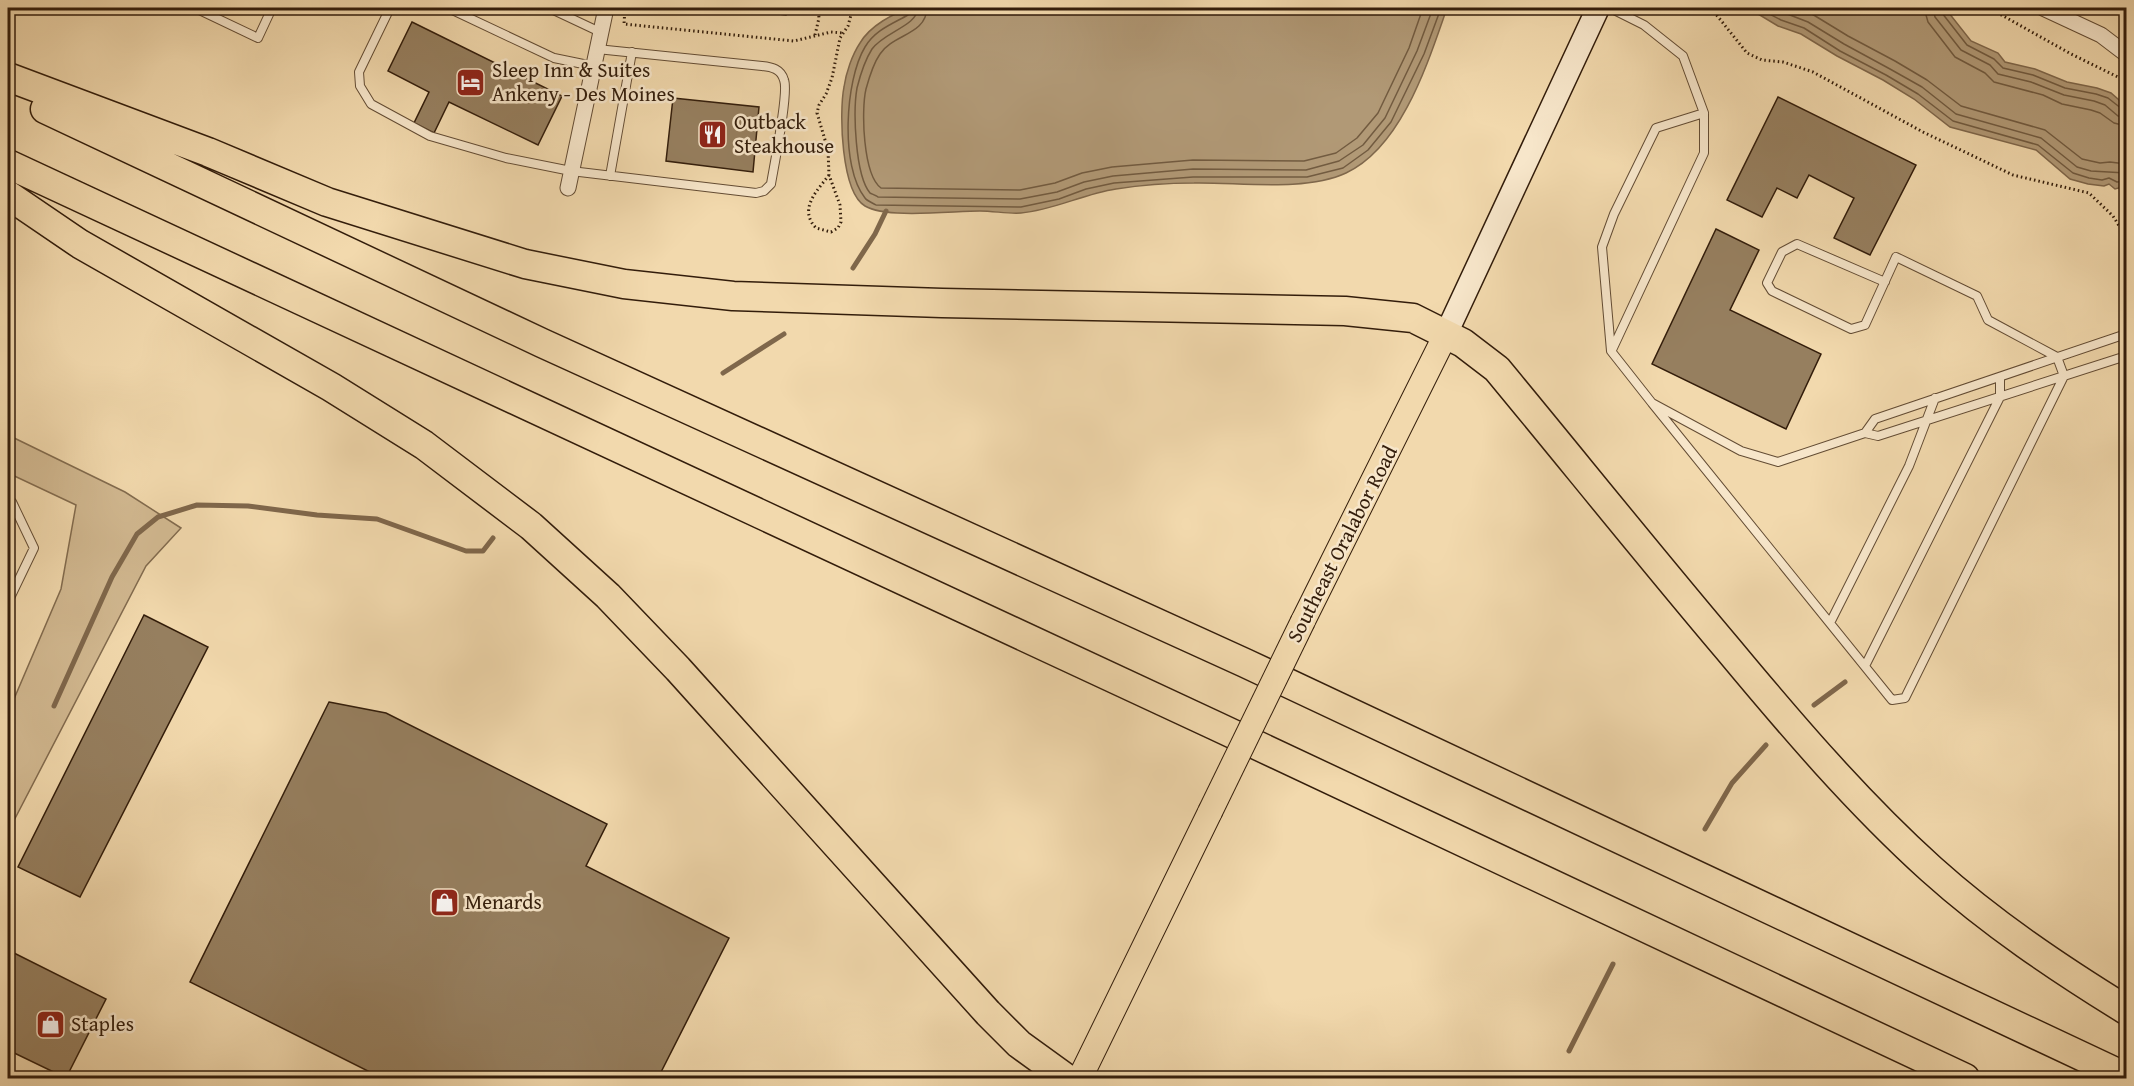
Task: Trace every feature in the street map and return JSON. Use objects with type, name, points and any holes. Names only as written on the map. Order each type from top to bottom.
[{"type":"highway","points":[[8,77],[208,152],[327,202],[525,264],[624,284],[733,296],[942,303],[1345,311],[1413,318],[1463,343],[1497,369],[1804,740],[1881,821],[1932,870],[1990,917],[2086,985],[2127,1010]]},
{"type":"highway","points":[[8,91],[542,344],[1245,663],[2127,1077]]},
{"type":"highway","points":[[8,164],[1205,721],[1965,1078]]},
{"type":"highway","points":[[8,195],[80,244],[331,387],[424,445],[531,526],[608,596],[678,669],[988,1013],[1019,1044],[1066,1078]]},
{"type":"main road","name":"Southeast Oralabor Road","points":[[1080,1078],[1446,334],[1598,8]]},
{"type":"street","points":[[568,188],[606,8]]},
{"type":"street","points":[[2043,8],[2101,35],[2127,54]]},
{"type":"lane","points":[[195,8],[258,38],[272,8]]},
{"type":"lane","points":[[390,8],[359,72],[360,86],[371,104],[430,136],[506,158],[572,171],[756,193],[764,191],[771,184],[786,87],[780,71],[772,67],[597,49]]},
{"type":"lane","points":[[448,8],[554,58],[593,66]]},
{"type":"lane","points":[[549,8],[600,32]]},
{"type":"lane","points":[[1610,8],[1644,25],[1683,56],[1704,113],[1704,153],[1611,351]]},
{"type":"lane","points":[[610,176],[632,52]]},
{"type":"lane","points":[[1704,113],[1656,128],[1614,214],[1602,248],[1611,351],[1892,700],[1905,698],[2064,376],[2057,357],[1988,320],[1977,296],[1896,257],[1885,282],[1864,325],[1851,329],[1772,291],[1767,283],[1782,252],[1797,244],[1885,282]]},
{"type":"lane","points":[[1865,433],[1875,419],[2123,335],[2127,336]]},
{"type":"lane","points":[[1652,403],[1741,451],[1778,462],[1865,433],[1878,436],[2127,356]]},
{"type":"lane","points":[[1865,666],[2000,397],[2000,377]]},
{"type":"lane","points":[[1830,623],[1909,466],[1935,399]]},
{"type":"lane","points":[[8,500],[12,502],[34,548],[8,602]]},
{"type":"path","points":[[625,8],[624,24],[794,41],[815,34],[843,33]]},
{"type":"path","points":[[815,34],[819,18],[818,8]]},
{"type":"path","points":[[829,175],[813,195],[808,212],[816,228],[831,232],[838,228],[842,215],[829,175],[828,150],[817,113],[832,78],[843,33],[848,26],[852,11],[856,8]]},
{"type":"path","points":[[1711,8],[1747,53],[1762,60],[1783,62],[1813,72],[1923,132],[2013,175],[2089,193],[2113,216],[2127,237]]},
{"type":"path","points":[[1989,8],[2071,54],[2127,81]]},
{"type":"shaded area","points":[[8,435],[125,492],[181,528],[146,566],[8,832],[8,713],[61,589],[76,505],[8,473]]},
{"type":"water","points":[[912,8],[1447,8],[1421,77],[1398,124],[1366,161],[1330,179],[1271,185],[1184,183],[1135,186],[1104,191],[1045,209],[1021,213],[888,212],[865,206],[857,198],[851,185],[846,169],[842,132],[842,99],[850,64],[864,37],[883,21]]},
{"type":"water","points":[[1748,8],[1945,8],[1971,41],[1998,53],[2005,62],[2111,93],[2126,106],[2126,177],[2124,179],[2126,186],[2115,189],[2109,184],[2104,186],[2088,184],[2070,179],[2036,150],[1950,127],[1914,99],[1883,80],[1801,34],[1778,26]]},
{"type":"building","points":[[732,8],[787,8],[786,15]]},
{"type":"building","name":"Sleep Inn & Suites Ankeny - Des Moines","points":[[412,22],[562,96],[538,145],[449,102],[434,133],[414,123],[429,92],[388,71]]},
{"type":"building","points":[[1778,97],[1916,165],[1870,255],[1834,238],[1854,198],[1809,175],[1797,198],[1777,188],[1762,217],[1727,200]]},
{"type":"building","name":"Outback Steakhouse","points":[[673,98],[759,107],[753,172],[666,161]]},
{"type":"building","points":[[1716,229],[1759,250],[1730,310],[1821,354],[1786,429],[1652,364]]},
{"type":"building","points":[[144,615],[208,647],[80,897],[18,867]]},
{"type":"building","name":"Menards","points":[[329,702],[386,713],[607,824],[586,866],[729,938],[658,1078],[368,1078],[372,1073],[190,982]]},
{"type":"building","name":"Staples","points":[[8,950],[106,999],[66,1078],[8,1050]]},
{"type":"waterway","points":[[2121,188],[2126,198]]},
{"type":"waterway","points":[[853,268],[875,234],[886,211]]},
{"type":"waterway","points":[[723,373],[784,334]]},
{"type":"waterway","points":[[54,706],[112,577],[137,534],[158,517],[197,505],[248,506],[317,515],[377,519],[466,551],[483,551],[493,538]]},
{"type":"waterway","points":[[1814,705],[1845,682]]},
{"type":"waterway","points":[[1705,829],[1732,783],[1766,745]]},
{"type":"waterway","points":[[1569,1051],[1613,964]]},
{"type":"place","name":"Sleep Inn & Suites Ankeny - Des Moines","points":[[471,82]]},
{"type":"place","name":"Outback Steakhouse","points":[[713,134]]},
{"type":"place","name":"Menards","points":[[444,902]]},
{"type":"place","name":"Staples","points":[[50,1024]]}]
